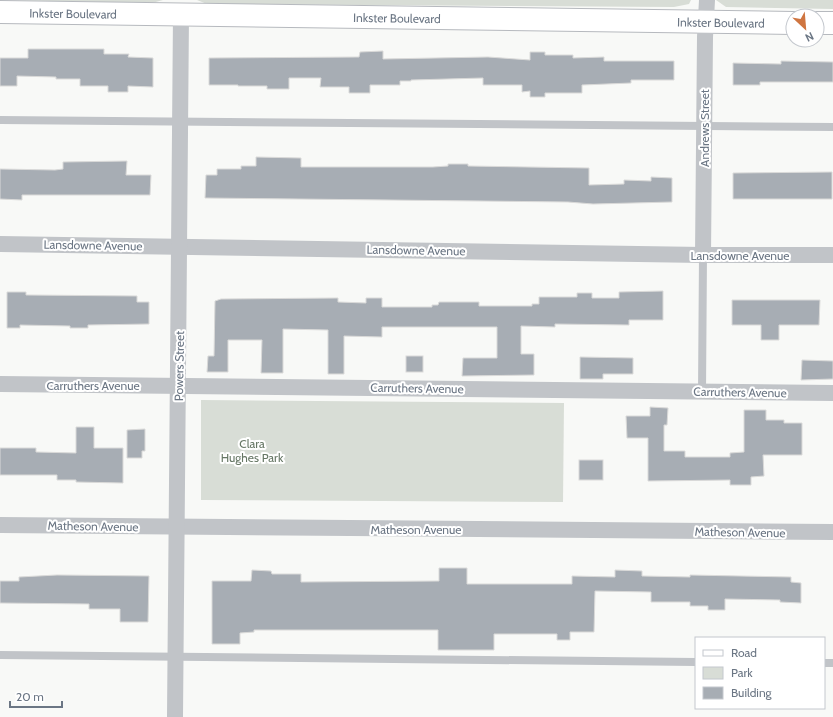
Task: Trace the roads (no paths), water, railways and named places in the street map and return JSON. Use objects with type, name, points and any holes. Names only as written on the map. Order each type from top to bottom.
[{"type":"main road","name":"Inkster Boulevard","points":[[0,12],[785,23]]},
{"type":"street","name":"Andrews Street","points":[[703,255],[707,0]]},
{"type":"street","name":"Powers Street","points":[[175,717],[182,15]]},
{"type":"street","name":"Lansdowne Avenue","points":[[0,244],[833,256]]},
{"type":"street","name":"Carruthers Avenue","points":[[0,384],[833,393]]},
{"type":"street","name":"Matheson Avenue","points":[[0,525],[833,532]]},
{"type":"lane","points":[[0,120],[833,127]]},
{"type":"lane","points":[[702,392],[703,255]]},
{"type":"lane","points":[[0,655],[176,658],[695,662]]},
{"type":"park label","name":"Clara Hughes Park","points":[[252,450]]}]
